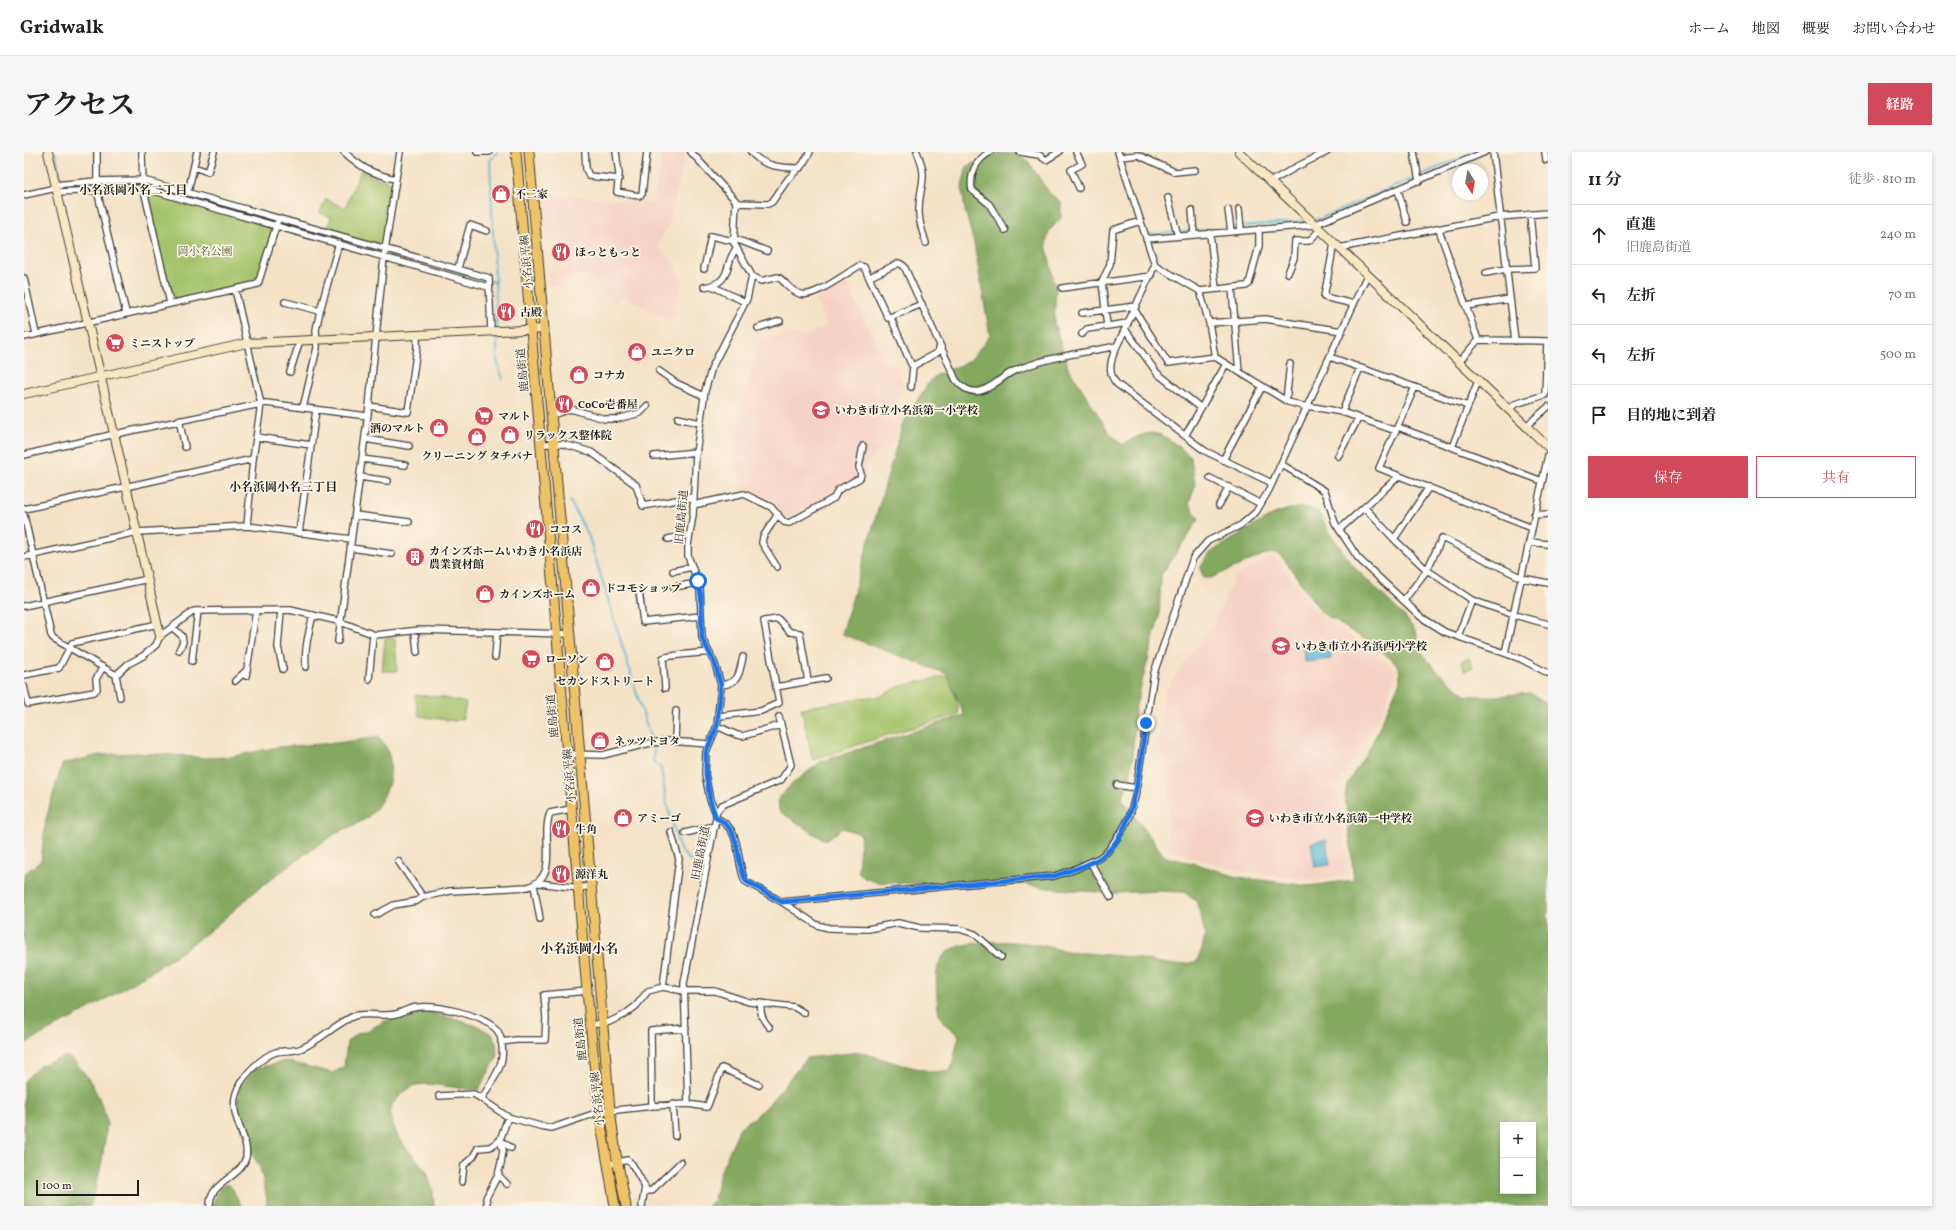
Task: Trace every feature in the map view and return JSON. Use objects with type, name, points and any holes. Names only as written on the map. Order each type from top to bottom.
[{"type":"main road","name":"鹿島街道","points":[[516,152],[542,444],[587,991],[599,1112],[615,1206]]},
{"type":"main road","name":"小名浜平線","points":[[529,152],[610,1110],[626,1206]]},
{"type":"street","points":[[48,152],[87,322],[115,434],[160,636]]},
{"type":"street","points":[[96,152],[97,186],[126,313]]},
{"type":"street","points":[[142,152],[143,184],[170,303]]},
{"type":"street","points":[[188,192],[197,152]]},
{"type":"street","points":[[194,167],[208,172],[214,152]]},
{"type":"street","points":[[346,152],[356,163],[373,174],[395,179]]},
{"type":"street","points":[[338,641],[369,406],[385,253],[400,152]]},
{"type":"street","points":[[477,152],[489,152]]},
{"type":"street","points":[[585,152],[586,169],[589,176],[619,180]]},
{"type":"street","points":[[616,152],[619,180],[618,193],[639,196],[642,194],[647,152]]},
{"type":"street","points":[[691,152],[729,191],[737,203],[733,239],[736,249],[750,270],[752,276],[761,281],[778,277],[783,280],[790,289],[801,295],[810,295],[859,266],[864,267],[888,318],[891,318],[913,366],[911,387]]},
{"type":"street","points":[[751,152],[759,161],[766,164],[800,168]]},
{"type":"street","points":[[737,203],[768,204],[772,202],[788,179],[800,168],[810,152]]},
{"type":"street","points":[[917,152],[924,174],[924,184],[919,201],[919,211],[926,243]]},
{"type":"street","points":[[990,152],[978,163],[972,172],[972,190],[989,204],[1005,230]]},
{"type":"street","points":[[1020,152],[1039,154],[1046,160],[1059,152]]},
{"type":"street","points":[[1076,152],[1082,164],[1071,170],[1079,188]]},
{"type":"street","points":[[1239,152],[1548,448]]},
{"type":"street","points":[[1270,182],[1327,152]]},
{"type":"street","points":[[1414,152],[1419,181]]},
{"type":"street","points":[[1463,164],[1485,152]]},
{"type":"street","points":[[1493,152],[1499,217],[1515,341]]},
{"type":"street","points":[[1545,152],[1546,160]]},
{"type":"street","points":[[1195,170],[1175,172],[1138,155],[1119,154],[1155,265],[1200,291],[1246,286],[1251,281],[1259,246],[1259,229]]},
{"type":"street","points":[[1146,239],[1241,230],[1317,227],[1419,181],[1452,169]]},
{"type":"street","points":[[56,188],[143,184],[489,283]]},
{"type":"street","points":[[24,195],[56,188],[143,184],[188,192],[339,243],[458,268],[490,278],[489,283],[495,332]]},
{"type":"street","points":[[1398,190],[1407,222]]},
{"type":"street","points":[[1168,198],[1178,236]]},
{"type":"street","points":[[1240,209],[1241,230]]},
{"type":"street","points":[[1192,210],[1194,234]]},
{"type":"street","points":[[1228,210],[1231,231]]},
{"type":"street","points":[[1336,246],[1439,230],[1499,217],[1548,213]]},
{"type":"street","points":[[1486,273],[1506,269],[1535,268],[1530,214]]},
{"type":"street","points":[[1107,326],[1102,282],[1110,264],[1113,230],[1140,221]]},
{"type":"street","points":[[24,337],[258,284],[277,222]]},
{"type":"street","points":[[458,268],[470,225],[487,230]]},
{"type":"street","points":[[1288,273],[1294,258],[1295,241],[1309,241],[1317,227]]},
{"type":"street","points":[[1439,230],[1478,340]]},
{"type":"street","points":[[1210,233],[1216,289]]},
{"type":"street","points":[[704,269],[711,236],[733,239],[766,251]]},
{"type":"street","points":[[303,408],[318,348],[316,330],[320,311],[339,243]]},
{"type":"street","points":[[1336,246],[1324,298],[1354,304]]},
{"type":"street","points":[[704,287],[712,286],[723,278],[736,249]]},
{"type":"street","points":[[870,277],[899,263],[902,264],[922,304],[956,380],[961,387],[970,390],[980,391],[999,382],[1013,371],[1046,360],[1116,346]]},
{"type":"street","points":[[1155,265],[1116,346],[1110,364],[1114,380],[1205,451],[1272,483]]},
{"type":"street","points":[[782,902],[1054,876],[1090,862],[1107,852],[1123,829],[1133,807],[1154,673],[1192,558],[1208,541],[1241,525],[1256,512],[1261,504],[1281,464],[1367,275]]},
{"type":"street","name":"旧鹿島街道","points":[[688,1104],[684,991],[715,826],[716,815],[710,800],[706,774],[706,752],[717,726],[721,685],[715,664],[702,638],[699,583],[688,556],[689,536],[693,505],[696,452],[704,396],[712,367],[749,293],[752,276]]},
{"type":"street","points":[[1062,288],[1150,276]]},
{"type":"street","points":[[24,278],[36,334]]},
{"type":"street","points":[[712,286],[745,302]]},
{"type":"street","points":[[1232,288],[1239,372]]},
{"type":"street","points":[[235,289],[261,404],[253,458],[247,526]]},
{"type":"street","points":[[1200,291],[1209,323],[1215,357]]},
{"type":"street","points":[[1466,306],[1510,299]]},
{"type":"street","points":[[285,302],[320,311]]},
{"type":"street","points":[[891,318],[922,304]]},
{"type":"street","points":[[1082,313],[1135,307]]},
{"type":"street","points":[[1135,307],[1168,363],[1215,357],[1286,401],[1342,412],[1358,419],[1397,429],[1452,447],[1542,481]]},
{"type":"street","points":[[1209,323],[1265,319],[1342,331]]},
{"type":"street","points":[[758,328],[780,321]]},
{"type":"street","points":[[1082,334],[1086,329],[1107,326],[1126,326]]},
{"type":"street","points":[[1126,326],[1157,373],[1201,408]]},
{"type":"street","points":[[24,394],[247,343],[544,329]]},
{"type":"street","points":[[369,406],[408,412],[417,348],[417,335]]},
{"type":"street","points":[[290,372],[300,340]]},
{"type":"street","points":[[1458,362],[1478,340],[1548,341],[1545,395],[1514,404],[1509,410]]},
{"type":"street","points":[[913,366],[938,352],[940,346]]},
{"type":"street","points":[[1330,357],[1468,406]]},
{"type":"street","points":[[1185,436],[1226,364]]},
{"type":"street","points":[[1286,401],[1290,364]]},
{"type":"street","points":[[1342,412],[1360,368]]},
{"type":"street","points":[[659,371],[676,384],[704,396]]},
{"type":"street","points":[[1452,447],[1478,381]]},
{"type":"street","points":[[1223,460],[1262,387]]},
{"type":"street","points":[[1415,387],[1380,468],[1532,528]]},
{"type":"street","points":[[24,455],[179,420],[266,403],[367,416]]},
{"type":"street","points":[[551,416],[571,409],[605,419],[617,419],[640,413],[647,406]]},
{"type":"street","points":[[1526,426],[1548,407]]},
{"type":"street","points":[[299,533],[316,410]]},
{"type":"street","points":[[678,418],[700,423]]},
{"type":"street","points":[[1338,456],[1358,419]]},
{"type":"street","points":[[179,420],[185,447]]},
{"type":"street","points":[[256,437],[311,445]]},
{"type":"street","points":[[365,439],[409,446]]},
{"type":"street","points":[[542,444],[563,444],[591,452],[636,486],[643,506],[693,497]]},
{"type":"street","points":[[693,505],[744,494],[771,507],[784,522],[790,523],[833,499],[838,490],[860,478],[861,474],[859,467],[863,446]]},
{"type":"street","points":[[654,456],[696,452]]},
{"type":"street","points":[[1505,653],[1548,455]]},
{"type":"street","points":[[24,509],[253,458]]},
{"type":"street","points":[[362,459],[405,465]]},
{"type":"street","points":[[1281,464],[1326,491],[1335,523],[1358,558],[1393,593],[1404,600],[1421,617],[1438,628],[1466,640],[1505,653],[1548,673]]},
{"type":"street","points":[[1340,529],[1399,476]]},
{"type":"street","points":[[360,477],[388,481]]},
{"type":"street","points":[[1210,478],[1261,504]]},
{"type":"street","points":[[1219,505],[1229,487]]},
{"type":"street","points":[[1394,539],[1429,487]]},
{"type":"street","points":[[1364,508],[1427,570],[1472,600],[1514,615],[1548,624]]},
{"type":"street","points":[[24,514],[51,635],[53,638],[116,675]]},
{"type":"street","points":[[776,568],[762,543],[763,537],[778,514]]},
{"type":"street","points":[[1534,515],[1548,514]]},
{"type":"street","points":[[355,515],[409,522]]},
{"type":"street","points":[[24,557],[137,532],[247,526],[351,539]]},
{"type":"street","points":[[668,539],[689,536]]},
{"type":"street","points":[[1404,600],[1427,570],[1442,538],[1522,578],[1548,583]]},
{"type":"street","points":[[1529,542],[1548,544]]},
{"type":"street","points":[[350,548],[392,554]]},
{"type":"street","points":[[673,571],[692,567]]},
{"type":"street","points":[[24,606],[148,579]]},
{"type":"street","points":[[672,587],[699,583]]},
{"type":"street","points":[[639,591],[643,622],[701,616]]},
{"type":"street","points":[[1458,636],[1472,600]]},
{"type":"street","points":[[235,681],[247,673],[256,610]]},
{"type":"street","points":[[281,610],[278,646],[283,668]]},
{"type":"street","points":[[116,675],[128,664],[143,656],[156,644],[160,636],[191,612],[198,611],[290,610],[341,622],[373,635],[415,630],[569,634]]},
{"type":"street","points":[[192,661],[198,611]]},
{"type":"street","points":[[306,667],[305,658],[307,639],[313,615]]},
{"type":"street","points":[[718,716],[760,711],[779,703],[764,621],[778,619],[790,632],[800,633],[808,681]]},
{"type":"street","points":[[24,674],[59,668],[72,644],[158,624]]},
{"type":"street","points":[[172,627],[182,636],[183,642],[180,650]]},
{"type":"street","points":[[415,630],[417,652]]},
{"type":"street","points":[[495,657],[497,632]]},
{"type":"street","points":[[369,679],[373,635]]},
{"type":"street","points":[[665,688],[663,658],[666,656],[679,656],[709,652]]},
{"type":"street","points":[[721,685],[731,683],[738,676],[743,657]]},
{"type":"street","points":[[24,686],[28,704],[94,692],[97,689],[96,679],[103,668]]},
{"type":"street","points":[[116,675],[120,697]]},
{"type":"street","points":[[776,687],[826,678]]},
{"type":"street","points":[[675,741],[676,711]]},
{"type":"street","points":[[779,717],[791,765],[781,780],[722,805],[716,815],[724,821],[735,835],[739,860],[746,881],[817,925],[829,928],[868,929],[898,923],[920,928],[960,929],[975,934],[1001,957]]},
{"type":"street","points":[[717,726],[737,735],[743,736],[781,725]]},
{"type":"street","points":[[567,754],[580,756],[603,755],[652,742],[675,741],[709,744]]},
{"type":"street","points":[[1117,785],[1136,788]]},
{"type":"street","points":[[540,919],[536,884],[547,870],[547,842],[550,813],[571,809]]},
{"type":"street","points":[[685,833],[715,826]]},
{"type":"street","points":[[663,987],[679,859],[671,832]]},
{"type":"street","points":[[398,861],[423,897]]},
{"type":"street","points":[[1090,862],[1111,897]]},
{"type":"street","points":[[375,915],[394,906],[450,891],[485,888],[523,888],[536,884],[579,888],[590,886]]},
{"type":"street","points":[[591,1024],[602,1023],[624,1016],[640,1002],[648,991],[663,987],[684,991],[715,991],[749,1002],[794,1007],[804,1012]]},
{"type":"street","points":[[501,1042],[516,1040],[545,1040],[546,1018],[544,995],[587,991]]},
{"type":"street","points":[[761,1003],[760,1010],[762,1019],[769,1028]]},
{"type":"street","points":[[210,1206],[216,1188],[236,1173],[246,1158],[246,1148],[237,1125],[234,1106],[236,1093],[240,1084],[262,1061],[274,1053],[301,1049],[316,1042],[354,1016],[390,1015],[420,1006],[443,1009],[474,1017],[497,1030],[501,1042],[502,1059],[482,1098]]},
{"type":"street","points":[[652,1106],[651,1031],[686,1028]]},
{"type":"street","points":[[439,1096],[474,1094],[508,1117],[552,1128],[599,1112],[610,1110],[673,1104],[688,1104],[707,1107],[722,1068],[759,1085]]},
{"type":"street","points":[[673,1104],[675,1136]]},
{"type":"street","points":[[462,1182],[464,1165],[473,1157],[478,1148],[490,1147],[500,1140],[508,1117]]},
{"type":"street","points":[[500,1140],[511,1148]]},
{"type":"street","points":[[487,1206],[486,1198],[498,1175],[503,1150],[500,1140]]},
{"type":"street","points":[[607,1165],[627,1160],[632,1164],[645,1190],[642,1206]]},
{"type":"street","points":[[645,1190],[651,1192],[681,1162]]},
{"type":"street","points":[[498,1175],[507,1184]]},
{"type":"shaded area","points":[[663,152],[682,152],[686,154],[668,227],[657,246],[673,263],[683,282],[670,321],[625,297],[615,302],[598,293],[597,281],[582,274],[570,276],[556,286],[549,285],[548,272],[565,271],[571,260],[573,246],[545,242],[541,199],[564,195],[653,203]]},
{"type":"shaded area","name":"いわき市立小名浜第一小学校","points":[[844,278],[885,364],[896,364],[905,384],[898,396],[902,423],[893,443],[875,455],[866,467],[866,476],[863,481],[786,518],[773,504],[746,491],[734,465],[743,398],[759,343],[787,332],[804,337],[827,326],[815,298]]},
{"type":"shaded area","points":[[1274,555],[1313,608],[1397,670],[1381,714],[1336,786],[1349,874],[1316,881],[1241,871],[1167,850],[1170,774],[1157,739],[1166,689],[1215,621],[1235,576]]},
{"type":"green space","points":[[998,153],[1016,154],[1028,161],[1050,194],[1061,202],[1061,218],[1049,231],[1046,244],[1056,290],[1054,323],[1068,367],[1110,434],[1123,445],[1143,434],[1159,434],[1191,457],[1195,487],[1189,503],[1199,519],[1161,575],[1159,617],[1135,709],[1133,755],[1129,780],[1122,799],[1165,857],[1200,865],[1237,877],[1308,886],[1354,880],[1345,797],[1347,784],[1371,746],[1400,681],[1399,666],[1374,645],[1322,613],[1284,559],[1276,553],[1265,554],[1211,578],[1204,578],[1200,568],[1210,553],[1274,514],[1289,509],[1306,507],[1318,512],[1334,539],[1354,567],[1405,617],[1416,632],[1421,652],[1440,674],[1468,696],[1497,696],[1530,693],[1548,704],[1548,1206],[707,1206],[714,1199],[720,1173],[740,1127],[754,1118],[766,1107],[807,1058],[860,1052],[902,1065],[933,1072],[951,1070],[959,1035],[944,1022],[939,1014],[936,985],[940,960],[950,950],[982,942],[1016,942],[1073,952],[1131,957],[1164,964],[1180,964],[1197,961],[1202,949],[1205,934],[1201,916],[1196,901],[1184,892],[1161,891],[1111,893],[1046,888],[1024,884],[970,886],[876,882],[864,878],[858,871],[861,834],[843,828],[826,840],[779,811],[778,799],[791,785],[822,761],[964,715],[947,674],[842,634],[903,423],[927,385],[935,376],[970,361],[990,336],[974,243],[965,210],[962,187],[967,166]]},
{"type":"green space","points":[[361,170],[373,177],[392,182],[385,244],[383,246],[327,231],[331,217],[320,213],[326,199],[345,208]]},
{"type":"green space","name":"岡小名公園","points":[[144,188],[276,225],[258,284],[170,303]]},
{"type":"green space","points":[[385,638],[395,638],[397,671],[382,671]]},
{"type":"green space","points":[[1469,658],[1473,667],[1465,671],[1461,661]]},
{"type":"green space","points":[[951,675],[959,714],[884,736],[813,760],[801,708],[869,697],[879,697],[901,686]]},
{"type":"green space","points":[[415,695],[440,697],[466,703],[463,718],[455,721],[419,716]]},
{"type":"green space","points":[[379,737],[389,755],[391,765],[390,776],[384,796],[379,805],[368,817],[359,823],[335,834],[320,844],[249,896],[208,932],[164,963],[95,1005],[24,1044],[24,874],[41,861],[46,819],[62,764],[99,755],[134,753],[206,758],[231,757],[278,747],[337,743]]},
{"type":"green space","points":[[429,1012],[478,1026],[492,1034],[496,1043],[497,1057],[479,1089],[425,1084],[417,1085],[408,1089],[392,1104],[390,1117],[399,1139],[427,1172],[433,1192],[434,1206],[266,1206],[267,1199],[260,1167],[251,1153],[240,1124],[237,1104],[240,1087],[255,1069],[285,1061],[333,1073],[344,1067],[347,1042],[356,1034],[367,1031],[383,1022],[401,1016]]},
{"type":"green space","points":[[66,1056],[73,1060],[86,1075],[102,1105],[107,1122],[103,1157],[95,1190],[90,1206],[24,1206],[24,1081],[39,1066]]},
{"type":"green space","points":[[223,1185],[229,1185],[233,1189],[241,1206],[212,1206],[217,1193]]},
{"type":"water","points":[[1330,644],[1331,659],[1305,662],[1304,647]]},
{"type":"water","points":[[1326,840],[1330,865],[1315,867],[1311,843]]},
{"type":"waterway","points":[[55,152],[63,187],[66,188],[144,183],[494,282]]},
{"type":"waterway","points":[[497,152],[490,161],[497,329]]},
{"type":"waterway","points":[[1313,220],[1320,219],[1474,152]]},
{"type":"waterway","points":[[1148,235],[1307,221]]},
{"type":"waterway","points":[[497,333],[497,361],[503,379]]},
{"type":"waterway","points":[[570,501],[589,537],[654,750],[653,761],[661,768],[666,801],[680,850],[690,860],[703,862]]},
{"type":"place","name":"不二家","points":[[501,194]]},
{"type":"place","name":"ほっともっと","points":[[561,252]]},
{"type":"place","name":"古殿","points":[[506,312]]},
{"type":"place","name":"ミニストップ","points":[[115,343]]},
{"type":"place","name":"ユニクロ","points":[[637,352]]},
{"type":"place","name":"コナカ","points":[[579,375]]},
{"type":"place","name":"CoCo壱番屋","points":[[564,404]]},
{"type":"place","name":"いわき市立小名浜第一小学校","points":[[821,410]]},
{"type":"place","name":"マルト","points":[[484,416]]},
{"type":"place","name":"酒のマルト","points":[[439,428]]},
{"type":"place","name":"リラックス整体院","points":[[510,435]]},
{"type":"place","name":"クリーニング タチバナ","points":[[477,437]]},
{"type":"place","name":"ココス","points":[[535,529]]},
{"type":"place","name":"カインズホームいわき小名浜店 農業資材館","points":[[415,557]]},
{"type":"place","name":"ドコモショップ","points":[[591,588]]},
{"type":"place","name":"カインズホーム","points":[[485,594]]},
{"type":"place","name":"いわき市立小名浜西小学校","points":[[1281,646]]},
{"type":"place","name":"ローソン","points":[[531,659]]},
{"type":"place","name":"セカンドストリート","points":[[605,662]]},
{"type":"place","name":"ネッツトヨタ","points":[[600,741]]},
{"type":"place","name":"アミーゴ","points":[[623,818]]},
{"type":"place","name":"いわき市立小名浜第一中学校","points":[[1255,818]]},
{"type":"place","name":"牛角","points":[[561,829]]},
{"type":"place","name":"源洋丸","points":[[561,874]]},
{"type":"district","name":"小名浜岡小名二丁目","points":[[133,190]]},
{"type":"district","name":"小名浜岡小名三丁目","points":[[283,487]]},
{"type":"district","name":"小名浜岡小名","points":[[579,948]]},
{"type":"route","points":[[698,581],[701,596],[702,612],[700,626],[702,638],[713,659],[721,685],[717,726],[706,752],[706,774],[710,800],[716,812],[716,818],[724,821],[735,835],[742,873],[746,881],[782,902],[1054,876],[1073,870],[1099,858],[1107,852],[1123,829],[1133,807],[1146,723]]}]
